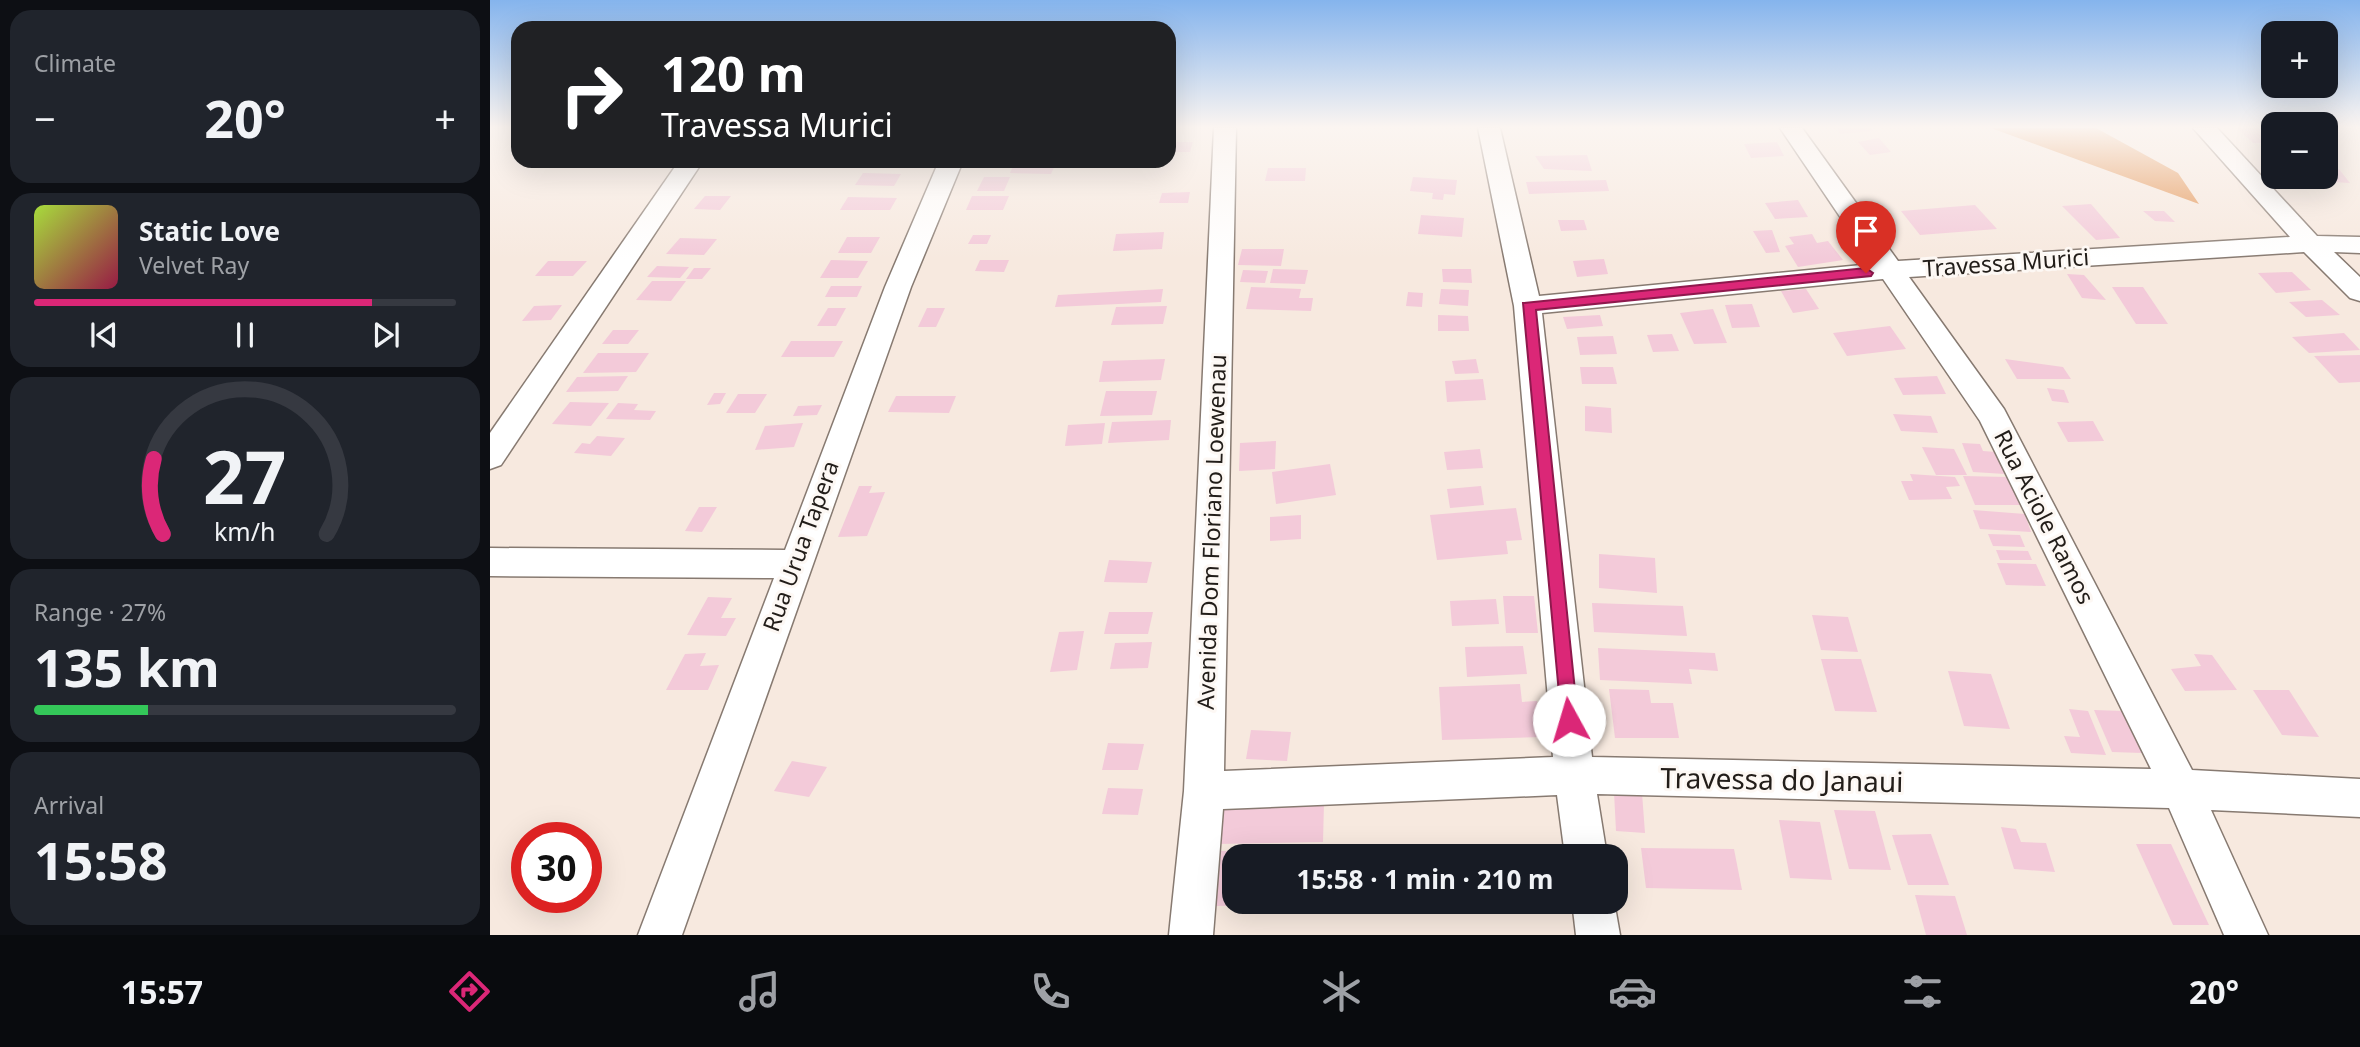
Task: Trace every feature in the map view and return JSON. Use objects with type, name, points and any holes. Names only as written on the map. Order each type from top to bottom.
[{"type":"street","points":[[490,457],[684,172]]},
{"type":"street","name":"Rua Urua Tapera","points":[[660,935],[794,564],[898,287],[947,172]]},
{"type":"street","name":"Avenida Dom Floriano Loewenau","points":[[1191,935],[1204,791],[1223,172]]},
{"type":"street","points":[[1499,172],[1528,306],[1574,775],[1584,844]]},
{"type":"street","name":"Rua Aciole Ramos","points":[[1822,172],[1993,417],[2181,789],[2246,935]]},
{"type":"street","points":[[2244,172],[2310,244],[2360,292]]},
{"type":"street","name":"Travessa Murici","points":[[1528,306],[1892,270],[2310,244],[2360,245]]},
{"type":"street","points":[[490,562],[794,564]]},
{"type":"street","name":"Travessa do Janaui","points":[[1204,791],[1574,775],[2181,789],[2360,798]]},
{"type":"street","points":[[1595,914],[1598,935]]},
{"type":"shaded area","points":[[2110,172],[2176,172],[2199,204]]},
{"type":"building","points":[[1011,172],[1052,172],[1051,174]]},
{"type":"building","points":[[1267,172],[1306,172],[1305,181],[1265,181]]},
{"type":"building","points":[[2338,172],[2341,172],[2350,183],[2338,182]]},
{"type":"building","points":[[863,173],[901,174],[894,186],[855,185]]},
{"type":"building","points":[[984,177],[1010,177],[1004,191],[977,191]]},
{"type":"building","points":[[1413,177],[1457,180],[1455,195],[1444,194],[1443,200],[1432,199],[1433,193],[1410,191]]},
{"type":"building","points":[[1606,180],[1609,191],[1529,194],[1526,182]]},
{"type":"building","points":[[1190,192],[1188,203],[1159,203],[1162,193]]},
{"type":"building","points":[[705,196],[731,196],[720,210],[694,209]]},
{"type":"building","points":[[972,196],[1009,196],[1003,210],[966,210]]},
{"type":"building","points":[[848,197],[897,198],[890,210],[840,210]]},
{"type":"building","points":[[1798,200],[1808,217],[1775,219],[1765,203]]},
{"type":"building","points":[[2091,204],[2120,238],[2096,240],[2062,206]]},
{"type":"building","points":[[1975,205],[1997,229],[1920,235],[1901,211]]},
{"type":"building","points":[[2143,211],[2164,211],[2175,222],[2155,221]]},
{"type":"building","points":[[1421,215],[1464,218],[1462,237],[1418,234]]},
{"type":"building","points":[[1558,220],[1584,220],[1587,230],[1561,231]]},
{"type":"building","points":[[1772,230],[1780,252],[1766,253],[1753,231]]},
{"type":"building","points":[[1164,232],[1162,249],[1113,251],[1116,234]]},
{"type":"building","points":[[1812,234],[1817,243],[1828,241],[1843,260],[1798,267],[1785,246],[1794,244],[1789,237]]},
{"type":"building","points":[[973,235],[991,235],[987,244],[968,244]]},
{"type":"building","points":[[847,237],[880,237],[871,253],[838,253]]},
{"type":"building","points":[[680,238],[717,239],[704,255],[666,254]]},
{"type":"building","points":[[1242,249],[1284,249],[1281,266],[1238,265]]},
{"type":"building","points":[[1604,259],[1608,274],[1577,277],[1573,261]]},
{"type":"building","points":[[831,260],[868,261],[858,278],[820,278]]},
{"type":"building","points":[[980,260],[1009,260],[1004,272],[975,271]]},
{"type":"building","points":[[548,261],[587,261],[573,276],[535,276]]},
{"type":"building","points":[[657,266],[689,267],[680,278],[647,277]]},
{"type":"building","points":[[694,268],[711,268],[702,279],[686,279]]},
{"type":"building","points":[[1273,269],[1308,270],[1305,284],[1270,283]]},
{"type":"building","points":[[1442,269],[1471,269],[1472,283],[1443,282]]},
{"type":"building","points":[[1243,270],[1268,271],[1265,283],[1240,282]]},
{"type":"building","points":[[2292,272],[2311,290],[2276,293],[2258,273]]},
{"type":"building","points":[[2067,274],[2084,275],[2106,300],[2082,298]]},
{"type":"building","points":[[652,281],[686,281],[671,301],[636,300]]},
{"type":"building","points":[[831,286],[862,286],[857,297],[825,297]]},
{"type":"building","points":[[1251,287],[1301,289],[1299,298],[1313,298],[1311,311],[1246,309]]},
{"type":"building","points":[[2112,287],[2143,287],[2168,324],[2136,324]]},
{"type":"building","points":[[1163,289],[1161,302],[1055,307],[1058,295]]},
{"type":"building","points":[[1441,289],[1469,290],[1468,306],[1439,304]]},
{"type":"building","points":[[1806,289],[1819,309],[1793,313],[1781,291]]},
{"type":"building","points":[[1408,292],[1423,293],[1422,307],[1406,306]]},
{"type":"building","points":[[2322,300],[2340,315],[2306,317],[2289,302]]},
{"type":"building","points":[[1752,304],[1760,327],[1732,328],[1725,305]]},
{"type":"building","points":[[562,305],[551,320],[522,321],[534,306]]},
{"type":"building","points":[[1167,306],[1163,324],[1111,325],[1116,307]]},
{"type":"building","points":[[828,308],[846,308],[836,326],[817,326]]},
{"type":"building","points":[[927,308],[945,308],[936,327],[918,327]]},
{"type":"building","points":[[1713,309],[1727,343],[1694,344],[1680,313]]},
{"type":"building","points":[[1438,315],[1468,316],[1469,331],[1438,331]]},
{"type":"building","points":[[1600,315],[1603,326],[1567,329],[1563,317]]},
{"type":"building","points":[[1890,326],[1906,349],[1847,356],[1833,333]]},
{"type":"building","points":[[613,330],[639,330],[628,344],[602,344]]},
{"type":"building","points":[[2344,333],[2360,350],[2309,353],[2292,337]]},
{"type":"building","points":[[1672,334],[1679,351],[1653,352],[1647,335]]},
{"type":"building","points":[[1613,336],[1617,354],[1580,355],[1577,337]]},
{"type":"building","points":[[791,341],[843,341],[834,357],[781,357]]},
{"type":"building","points":[[598,353],[649,353],[636,372],[583,373]]},
{"type":"building","points":[[2360,355],[2360,382],[2339,383],[2314,356]]},
{"type":"building","points":[[1165,359],[1161,380],[1099,382],[1103,361]]},
{"type":"building","points":[[1476,359],[1479,373],[1455,374],[1452,361]]},
{"type":"building","points":[[2005,359],[2063,367],[2071,379],[2017,379]]},
{"type":"building","points":[[1580,367],[1613,367],[1617,384],[1582,384]]},
{"type":"building","points":[[628,376],[618,391],[566,392],[577,377]]},
{"type":"building","points":[[1937,376],[1946,394],[1903,395],[1894,378]]},
{"type":"building","points":[[1483,379],[1486,400],[1447,402],[1445,381]]},
{"type":"building","points":[[2047,388],[2064,390],[2069,403],[2052,401]]},
{"type":"building","points":[[1106,391],[1157,391],[1152,415],[1100,416]]},
{"type":"building","points":[[714,393],[726,393],[720,404],[707,405]]},
{"type":"building","points":[[738,394],[767,394],[755,413],[726,413]]},
{"type":"building","points":[[896,396],[956,396],[949,413],[888,412]]},
{"type":"building","points":[[570,402],[609,403],[591,426],[552,424]]},
{"type":"building","points":[[618,403],[638,404],[634,410],[656,411],[650,420],[606,419]]},
{"type":"building","points":[[822,405],[817,415],[793,416],[798,406]]},
{"type":"building","points":[[1585,406],[1611,408],[1612,433],[1585,431]]},
{"type":"building","points":[[1893,414],[1931,416],[1938,433],[1901,431]]},
{"type":"building","points":[[1171,420],[1169,440],[1108,443],[1112,422]]},
{"type":"building","points":[[2093,421],[2104,441],[2068,442],[2057,422]]},
{"type":"building","points":[[803,423],[794,447],[755,450],[765,426]]},
{"type":"building","points":[[1105,423],[1102,444],[1065,446],[1068,425]]},
{"type":"building","points":[[597,436],[625,438],[611,456],[574,453],[582,443],[590,444]]},
{"type":"building","points":[[1276,441],[1275,469],[1239,471],[1240,443]]},
{"type":"building","points":[[1962,443],[1980,444],[1983,451],[1996,452],[2005,474],[1973,472]]},
{"type":"building","points":[[1922,447],[1954,449],[1967,475],[1936,475]]},
{"type":"building","points":[[1480,449],[1483,468],[1447,470],[1444,452]]},
{"type":"building","points":[[1330,464],[1336,495],[1276,504],[1272,472]]},
{"type":"building","points":[[1910,474],[1955,477],[1960,486],[1946,487],[1952,499],[1909,500],[1901,481],[1913,481]]},
{"type":"building","points":[[1963,476],[2007,477],[2020,505],[1975,505]]},
{"type":"building","points":[[859,486],[872,486],[869,493],[885,492],[867,536],[838,537]]},
{"type":"building","points":[[1481,486],[1484,505],[1450,508],[1447,489]]},
{"type":"building","points":[[699,507],[717,507],[702,532],[685,531]]},
{"type":"building","points":[[1516,508],[1522,540],[1506,541],[1508,554],[1437,560],[1430,515]]},
{"type":"building","points":[[1973,510],[2025,514],[2031,532],[1980,529]]},
{"type":"building","points":[[1301,515],[1301,539],[1270,541],[1270,517]]},
{"type":"building","points":[[1988,534],[2020,535],[2025,547],[1993,546]]},
{"type":"building","points":[[1996,550],[2028,551],[2032,560],[2000,560]]},
{"type":"building","points":[[1599,554],[1655,558],[1657,593],[1599,588]]},
{"type":"building","points":[[1109,560],[1152,562],[1147,583],[1104,582]]},
{"type":"building","points":[[1997,563],[2036,564],[2046,586],[2006,585]]},
{"type":"building","points":[[1503,596],[1534,596],[1538,633],[1506,633]]},
{"type":"building","points":[[708,597],[732,598],[721,618],[736,618],[726,636],[687,635]]},
{"type":"building","points":[[1496,599],[1499,624],[1452,626],[1450,601]]},
{"type":"building","points":[[1592,603],[1683,606],[1687,636],[1594,632]]},
{"type":"building","points":[[1109,612],[1153,612],[1148,634],[1104,634]]},
{"type":"building","points":[[1812,615],[1848,617],[1858,652],[1821,650]]},
{"type":"building","points":[[1084,631],[1077,670],[1050,672],[1059,632]]},
{"type":"building","points":[[1152,642],[1148,668],[1110,669],[1115,643]]},
{"type":"building","points":[[1523,646],[1527,674],[1467,677],[1465,647]]},
{"type":"building","points":[[1598,648],[1715,653],[1718,671],[1689,669],[1692,684],[1600,680]]},
{"type":"building","points":[[706,653],[700,666],[719,665],[708,690],[666,690],[685,654]]},
{"type":"building","points":[[2194,654],[2212,655],[2237,690],[2185,691],[2171,669],[2201,666]]},
{"type":"building","points":[[1821,659],[1861,659],[1877,712],[1835,711]]},
{"type":"building","points":[[1948,671],[1991,674],[2010,729],[1964,726]]},
{"type":"building","points":[[1520,684],[1522,702],[1537,701],[1542,737],[1442,740],[1439,687]]},
{"type":"building","points":[[1609,689],[1649,690],[1651,703],[1673,703],[1679,738],[1615,738]]},
{"type":"building","points":[[2253,690],[2289,690],[2319,737],[2282,735]]},
{"type":"building","points":[[2069,709],[2088,711],[2106,755],[2071,753],[2064,736],[2080,737]]},
{"type":"building","points":[[2094,710],[2123,711],[2142,753],[2112,752]]},
{"type":"building","points":[[1251,730],[1291,732],[1287,761],[1246,759]]},
{"type":"building","points":[[1108,743],[1144,744],[1138,770],[1102,770]]},
{"type":"building","points":[[792,761],[827,767],[809,797],[774,791]]},
{"type":"building","points":[[1108,788],[1143,789],[1138,815],[1102,814]]},
{"type":"building","points":[[1614,792],[1642,793],[1645,833],[1616,831]]},
{"type":"building","points":[[1324,803],[1323,842],[1218,844],[1222,805]]},
{"type":"building","points":[[1834,810],[1875,811],[1891,870],[1849,869]]},
{"type":"building","points":[[1779,820],[1820,822],[1832,880],[1790,878]]},
{"type":"building","points":[[2001,827],[2016,829],[2021,842],[2046,843],[2055,872],[2014,869]]},
{"type":"building","points":[[1931,834],[1949,885],[1908,885],[1892,835]]},
{"type":"building","points":[[2136,844],[2171,844],[2209,925],[2173,925]]},
{"type":"building","points":[[1641,848],[1734,849],[1742,890],[1646,888]]},
{"type":"building","points":[[1221,851],[1222,906],[1214,906]]},
{"type":"building","points":[[1915,895],[1955,896],[1967,935],[1926,935]]},
{"type":"route","points":[[1569,720],[1528,306],[1866,273]]}]
